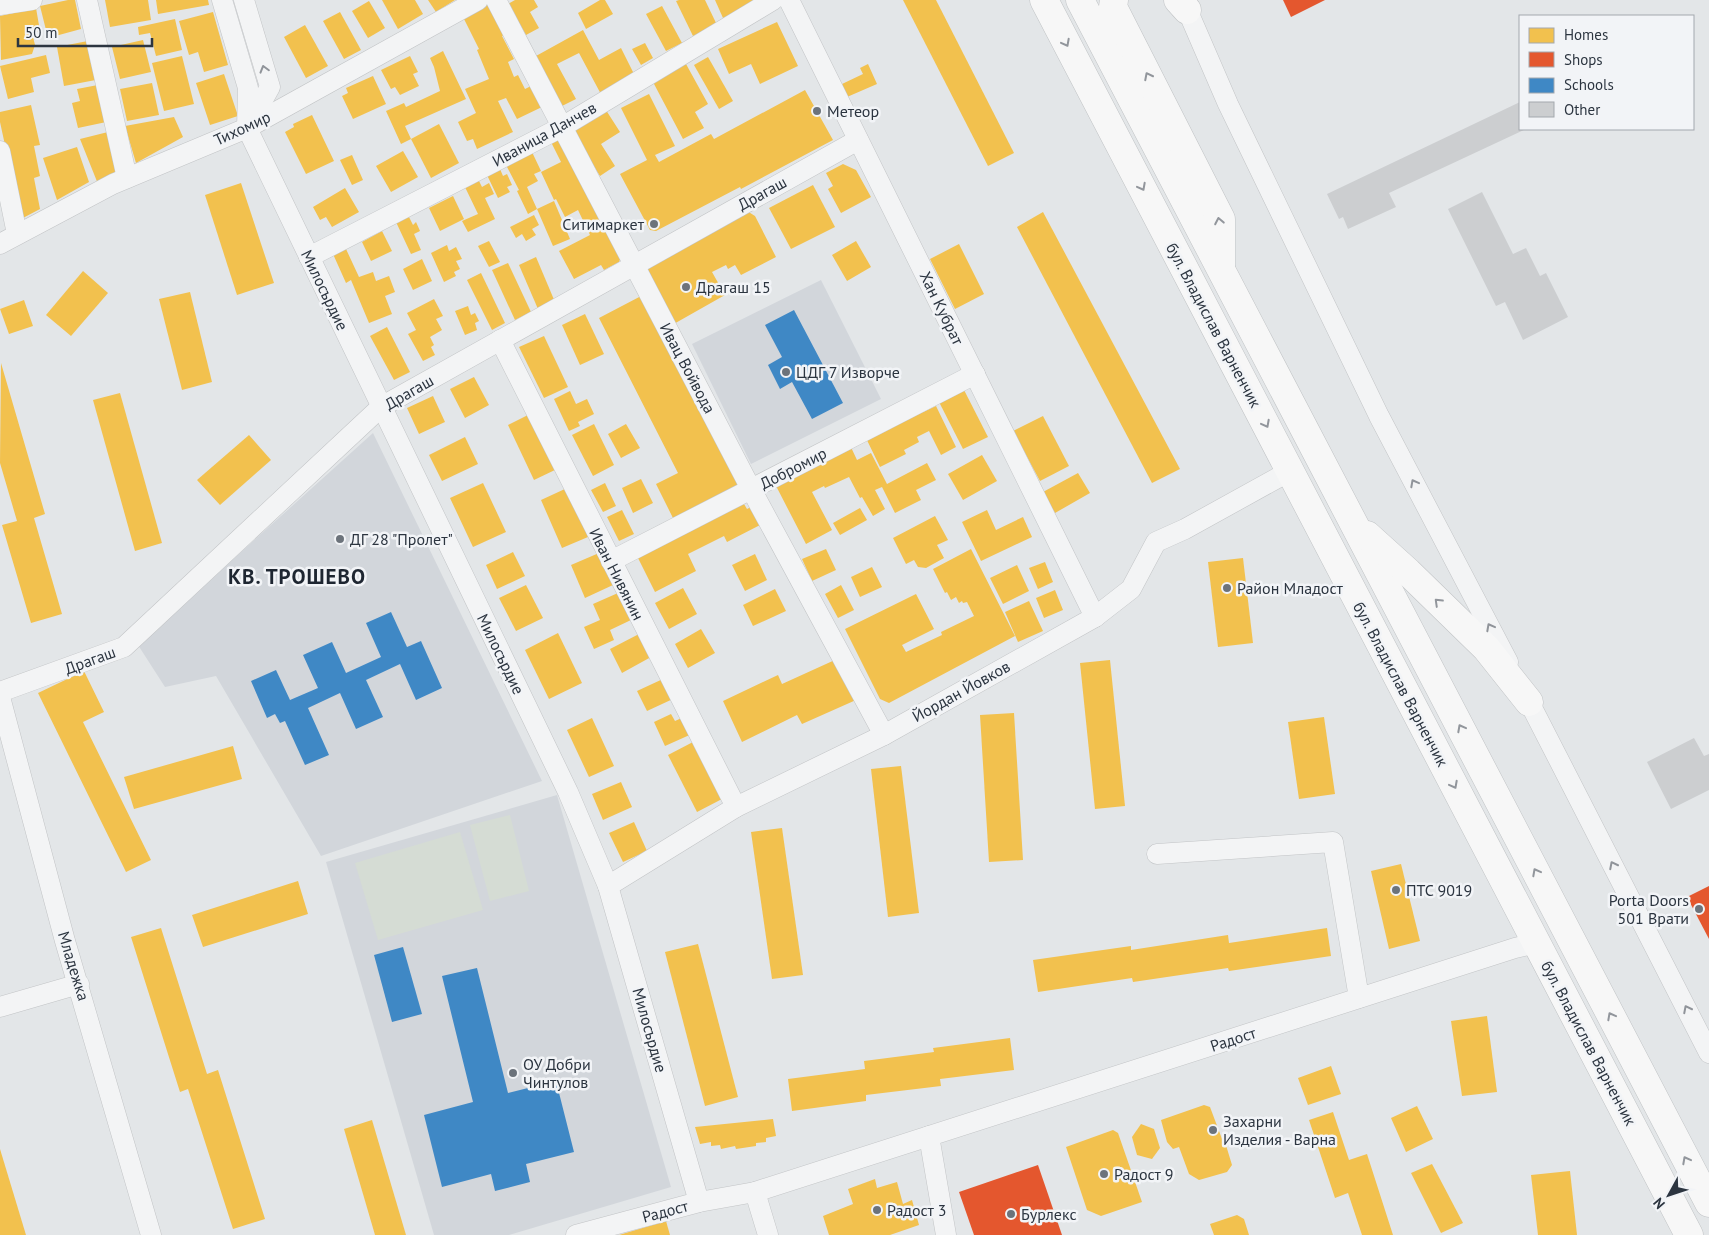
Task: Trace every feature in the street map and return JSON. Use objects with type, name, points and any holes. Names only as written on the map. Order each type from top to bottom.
[{"type":"main road","name":"бул. Владислав Варненчик","points":[[1044,0],[1689,1235]]},
{"type":"main road","name":"бул. Владислав Варненчик","points":[[1080,0],[1709,1203]]},
{"type":"main road","points":[[1114,0],[1113,6],[1221,219],[1221,270]]},
{"type":"main road","points":[[1354,523],[1408,572],[1486,648],[1529,702]]},
{"type":"street","points":[[0,5],[32,0]]},
{"type":"street","points":[[87,0],[127,178]]},
{"type":"street","name":"Милосърдие","points":[[222,0],[248,88],[247,128],[568,792],[608,886],[699,1202]]},
{"type":"street","points":[[244,0],[270,87],[247,128]]},
{"type":"street","name":"Тихомир","points":[[0,244],[127,178],[247,128],[478,0]]},
{"type":"street","name":"Ивац Войвода","points":[[496,0],[751,489],[884,735]]},
{"type":"street","name":"Иваница Данчев","points":[[309,257],[562,127],[773,0]]},
{"type":"street","name":"Хан Кубрат","points":[[789,0],[1096,617]]},
{"type":"street","points":[[1183,3],[1228,104],[1379,416],[1529,702],[1709,1053]]},
{"type":"street","name":"Драгаш","points":[[0,692],[124,647],[381,407],[858,140]]},
{"type":"street","points":[[0,152],[17,234]]},
{"type":"street","name":"Иван Нивянин","points":[[500,340],[736,807]]},
{"type":"street","name":"Добромир","points":[[611,561],[975,374]]},
{"type":"street","name":"Йордан Йовков","points":[[608,886],[736,807],[884,735],[1055,638],[1096,617],[1131,589],[1156,542],[1185,529],[1290,471]]},
{"type":"street","name":"Младежка","points":[[0,697],[4,724],[151,1235]]},
{"type":"street","points":[[1156,854],[1333,842],[1359,998]]},
{"type":"street","name":"Радост","points":[[576,1235],[699,1202],[755,1192],[1515,948],[1536,943]]},
{"type":"street","points":[[0,1007],[79,984]]},
{"type":"street","points":[[929,1136],[946,1235]]},
{"type":"street","points":[[755,1192],[768,1235]]},
{"type":"shaded area","name":"ЦДГ 7 Изворче","points":[[821,280],[881,399],[751,464],[692,344]]},
{"type":"shaded area","name":"ДГ 28 \"Пролет\"","points":[[373,433],[542,781],[321,856],[216,676],[165,687],[138,645]]},
{"type":"shaded area","name":"ОУ Добри Чинтулов","points":[[557,795],[671,1187],[509,1235],[434,1235],[326,862]]},
{"type":"shaded area","points":[[510,815],[529,891],[490,901],[470,825]]},
{"type":"shaded area","points":[[460,832],[483,910],[378,940],[355,863]]},
{"type":"building: Homes","points":[[75,0],[81,29],[48,38],[40,6]]},
{"type":"building: Homes","points":[[105,0],[148,0],[151,20],[110,27]]},
{"type":"building: Homes","points":[[156,0],[208,0],[209,5],[158,14]]},
{"type":"building: Homes","points":[[382,0],[415,0],[423,14],[398,29]]},
{"type":"building: Homes","points":[[428,0],[455,0],[436,12]]},
{"type":"building: Homes","points":[[494,0],[510,32],[502,36],[514,59],[508,62],[514,77],[518,75],[525,89],[531,86],[542,107],[517,119],[506,98],[498,101],[513,132],[477,149],[473,139],[467,141],[458,122],[476,113],[465,89],[489,79],[477,50],[479,49],[463,17]]},
{"type":"building: Homes","points":[[515,0],[534,0],[538,7],[530,12],[539,28],[526,35],[508,4]]},
{"type":"building: Homes","points":[[600,0],[605,0],[613,14],[586,29],[578,13]]},
{"type":"building: Homes","points":[[705,0],[717,25],[693,36],[676,1]]},
{"type":"building: Homes","points":[[715,0],[755,0],[756,3],[723,18]]},
{"type":"building: Homes","points":[[903,0],[936,0],[1014,153],[988,166]]},
{"type":"building: Homes","points":[[369,1],[385,28],[368,38],[352,11]]},
{"type":"building: Homes","points":[[662,6],[682,43],[666,51],[646,14]]},
{"type":"building: Homes","points":[[36,8],[40,31],[32,33],[35,45],[32,54],[1,60],[0,16]]},
{"type":"building: Homes","points":[[213,12],[228,65],[204,72],[198,52],[189,55],[179,21]]},
{"type":"building: Homes","points":[[340,12],[361,50],[344,59],[323,21]]},
{"type":"building: Homes","points":[[175,19],[182,50],[156,56],[150,33],[139,35],[138,27]]},
{"type":"building: Homes","points":[[777,22],[798,66],[760,84],[751,64],[729,74],[718,49]]},
{"type":"building: Homes","points":[[305,25],[328,66],[306,78],[284,37]]},
{"type":"building: Homes","points":[[583,30],[599,60],[621,48],[637,80],[603,98],[579,53],[557,64],[576,99],[562,106],[536,56]]},
{"type":"building: Homes","points":[[93,40],[101,79],[64,86],[57,47]]},
{"type":"building: Homes","points":[[143,40],[151,72],[120,79],[112,47]]},
{"type":"building: Homes","points":[[645,43],[653,58],[641,65],[632,49]]},
{"type":"building: Homes","points":[[443,51],[466,99],[405,126],[411,139],[401,144],[386,111],[404,103],[406,107],[440,91],[430,58]]},
{"type":"building: Homes","points":[[46,55],[50,73],[31,78],[34,92],[8,99],[0,66]]},
{"type":"building: Homes","points":[[182,56],[194,104],[164,111],[152,63]]},
{"type":"building: Homes","points":[[410,56],[418,72],[413,74],[419,86],[400,95],[395,87],[391,89],[381,70]]},
{"type":"building: Homes","points":[[708,57],[733,101],[719,109],[694,65]]},
{"type":"building: Homes","points":[[686,64],[708,104],[695,112],[704,128],[683,139],[653,82]]},
{"type":"building: Homes","points":[[868,64],[877,84],[847,97],[842,84],[863,74],[860,68]]},
{"type":"building: Homes","points":[[224,74],[238,116],[210,125],[196,83]]},
{"type":"building: Homes","points":[[373,76],[386,104],[353,119],[342,96],[348,93],[346,88]]},
{"type":"building: Homes","points":[[152,83],[159,115],[127,121],[120,89]]},
{"type":"building: Homes","points":[[103,84],[111,121],[78,128],[72,103],[80,101],[77,89]]},
{"type":"building: Homes","points":[[805,90],[833,140],[741,189],[740,187],[656,231],[650,230],[620,174],[647,160],[621,108],[649,94],[675,146],[655,155],[659,162],[711,134],[714,139]]},
{"type":"building: Homes","points":[[31,105],[40,145],[34,146],[40,176],[34,178],[40,209],[21,219],[0,122],[0,112]]},
{"type":"building: Homes","points":[[604,107],[620,132],[601,144],[615,166],[600,176],[570,129]]},
{"type":"building: Homes","points":[[312,115],[334,161],[306,174],[285,132],[294,127],[293,124]]},
{"type":"building: Homes","points":[[174,117],[183,137],[136,163],[125,126]]},
{"type":"building: Homes","points":[[439,124],[459,163],[431,178],[411,139]]},
{"type":"building: Homes","points":[[112,131],[121,172],[98,184],[80,139]]},
{"type":"building: Homes","points":[[563,135],[624,249],[619,262],[604,270],[601,265],[574,279],[559,251],[590,235],[578,210],[565,217],[556,199],[554,200],[541,172],[561,162],[551,142]]},
{"type":"building: Homes","points":[[77,147],[89,182],[57,200],[43,158]]},
{"type":"building: Homes","points":[[403,151],[418,177],[391,192],[376,166]]},
{"type":"building: Homes","points":[[532,152],[541,171],[534,174],[538,181],[527,187],[537,209],[528,214],[517,191],[519,190],[506,165]]},
{"type":"building: Homes","points":[[352,155],[363,180],[352,185],[340,160]]},
{"type":"building: Homes","points":[[843,164],[856,170],[871,197],[841,213],[828,189],[833,186],[826,173]]},
{"type":"building: Homes","points":[[500,169],[503,176],[507,174],[512,185],[507,187],[510,192],[498,198],[487,175]]},
{"type":"building: Homes","points":[[478,179],[482,187],[489,183],[494,194],[485,198],[495,219],[468,232],[462,221],[478,214],[464,185]]},
{"type":"building: Homes","points":[[241,183],[274,283],[237,295],[205,195]]},
{"type":"building: Homes","points":[[813,185],[835,227],[791,249],[769,208]]},
{"type":"building: Homes","points":[[345,188],[359,212],[332,227],[326,217],[320,220],[313,207]]},
{"type":"building: Homes","points":[[453,196],[464,219],[440,231],[429,208]]},
{"type":"building: Homes","points":[[554,201],[570,239],[553,246],[537,209]]},
{"type":"building: Homes","points":[[747,211],[755,216],[776,257],[741,275],[735,265],[728,269],[726,265],[712,272],[725,295],[672,325],[647,267]]},
{"type":"building: Homes","points":[[1043,212],[1180,469],[1152,483],[1017,227]]},
{"type":"building: Homes","points":[[534,215],[539,225],[532,229],[536,235],[526,241],[522,234],[516,238],[510,227]]},
{"type":"building: Homes","points":[[409,217],[413,225],[416,222],[420,231],[414,234],[421,250],[411,254],[396,222]]},
{"type":"building: Homes","points":[[382,231],[392,251],[371,261],[362,242]]},
{"type":"building: Homes","points":[[489,241],[500,262],[489,267],[478,246]]},
{"type":"building: Homes","points":[[856,241],[871,267],[847,281],[832,255]]},
{"type":"building: Homes","points":[[959,244],[984,294],[955,309],[930,259]]},
{"type":"building: Homes","points":[[447,245],[449,251],[456,247],[462,259],[456,261],[460,269],[454,272],[456,276],[444,282],[431,253]]},
{"type":"building: Homes","points":[[346,249],[359,277],[373,272],[376,281],[389,276],[395,292],[385,296],[392,314],[369,323],[351,280],[346,283],[333,254]]},
{"type":"building: Homes","points":[[536,257],[555,302],[538,309],[519,265]]},
{"type":"building: Homes","points":[[422,259],[432,281],[413,290],[403,269]]},
{"type":"building: Homes","points":[[508,263],[531,312],[515,320],[492,270]]},
{"type":"building: Homes","points":[[83,271],[108,293],[71,336],[46,315]]},
{"type":"building: Homes","points":[[481,273],[505,323],[492,330],[467,280]]},
{"type":"building: Homes","points":[[190,292],[212,382],[182,390],[159,299]]},
{"type":"building: Homes","points":[[643,295],[741,488],[675,522],[656,484],[678,473],[599,318]]},
{"type":"building: Homes","points":[[434,299],[443,316],[436,319],[442,330],[430,337],[434,345],[431,347],[435,355],[423,361],[408,334],[416,330],[407,313]]},
{"type":"building: Homes","points":[[24,300],[33,326],[9,334],[0,309]]},
{"type":"building: Homes","points":[[468,306],[471,315],[475,313],[479,321],[475,323],[477,330],[465,335],[455,311]]},
{"type":"building: Homes","points":[[585,314],[604,354],[580,365],[562,325]]},
{"type":"building: Homes","points":[[387,327],[410,372],[394,380],[370,336]]},
{"type":"building: Homes","points":[[544,336],[568,387],[544,398],[519,347]]},
{"type":"building: Homes","points":[[1,363],[45,514],[34,518],[62,614],[31,623],[2,525],[17,521],[0,463]]},
{"type":"building: Homes","points":[[474,377],[489,405],[465,418],[450,389]]},
{"type":"building: Homes","points":[[964,390],[988,437],[963,449],[937,398]]},
{"type":"building: Homes","points":[[570,391],[576,404],[587,399],[594,414],[578,422],[580,426],[569,431],[554,399]]},
{"type":"building: Homes","points":[[120,393],[162,543],[135,551],[93,400]]},
{"type":"building: Homes","points":[[433,396],[445,422],[419,434],[407,408]]},
{"type":"building: Homes","points":[[921,406],[923,412],[936,406],[956,447],[941,455],[929,431],[917,437],[919,442],[904,450],[906,454],[880,467],[864,434]]},
{"type":"building: Homes","points":[[530,414],[557,469],[534,480],[508,425]]},
{"type":"building: Homes","points":[[1043,416],[1069,466],[1040,481],[1013,431]]},
{"type":"building: Homes","points":[[594,424],[614,465],[593,476],[572,435]]},
{"type":"building: Homes","points":[[626,424],[640,448],[621,458],[608,434]]},
{"type":"building: Homes","points":[[249,435],[271,460],[220,505],[197,480]]},
{"type":"building: Homes","points":[[465,437],[478,464],[442,481],[429,455]]},
{"type":"building: Homes","points":[[849,443],[857,460],[871,453],[887,484],[927,463],[936,480],[916,490],[921,500],[895,513],[882,487],[875,490],[885,509],[873,516],[862,497],[860,498],[849,477],[825,488],[824,486],[812,492],[832,530],[806,544],[774,482]]},
{"type":"building: Homes","points":[[982,455],[997,481],[963,500],[948,474]]},
{"type":"building: Homes","points":[[1078,473],[1090,493],[1055,513],[1043,492]]},
{"type":"building: Homes","points":[[641,479],[653,503],[633,513],[622,488]]},
{"type":"building: Homes","points":[[483,483],[506,532],[473,547],[450,498]]},
{"type":"building: Homes","points":[[605,483],[616,506],[603,512],[591,490]]},
{"type":"building: Homes","points":[[567,488],[588,537],[562,548],[541,500]]},
{"type":"building: Homes","points":[[741,499],[747,509],[755,505],[764,523],[727,542],[724,536],[688,554],[696,571],[655,592],[636,554]]},
{"type":"building: Homes","points":[[860,508],[867,520],[840,535],[833,523]]},
{"type":"building: Homes","points":[[622,510],[634,534],[619,541],[607,517]]},
{"type":"building: Homes","points":[[987,510],[996,530],[1023,517],[1032,537],[981,561],[962,522]]},
{"type":"building: Homes","points":[[935,516],[948,540],[937,545],[944,558],[926,568],[918,567],[914,560],[906,564],[893,538]]},
{"type":"building: Homes","points":[[826,549],[836,570],[812,581],[802,559]]},
{"type":"building: Homes","points":[[971,549],[1015,636],[889,703],[880,699],[845,629],[916,594],[934,629],[902,645],[906,652],[942,635],[941,632],[974,616],[967,602],[963,603],[962,601],[959,603],[956,597],[951,600],[947,592],[945,593],[933,569]]},
{"type":"building: Homes","points":[[513,552],[525,576],[497,589],[486,565]]},
{"type":"building: Homes","points":[[599,553],[613,585],[585,598],[571,565]]},
{"type":"building: Homes","points":[[755,554],[767,580],[745,591],[732,565]]},
{"type":"building: Homes","points":[[1243,558],[1253,643],[1218,647],[1208,562]]},
{"type":"building: Homes","points":[[1045,562],[1053,582],[1038,589],[1029,568]]},
{"type":"building: Homes","points":[[1017,565],[1029,591],[1003,604],[990,578]]},
{"type":"building: Homes","points":[[872,567],[882,587],[860,597],[851,577]]},
{"type":"building: Homes","points":[[526,585],[543,618],[516,631],[499,598]]},
{"type":"building: Homes","points":[[841,585],[854,610],[838,618],[825,594]]},
{"type":"building: Homes","points":[[683,588],[697,614],[669,629],[655,603]]},
{"type":"building: Homes","points":[[775,589],[786,611],[753,626],[743,605]]},
{"type":"building: Homes","points":[[1055,590],[1063,610],[1044,618],[1036,598]]},
{"type":"building: Homes","points":[[618,593],[631,620],[610,630],[614,640],[594,649],[584,627],[600,620],[593,604]]},
{"type":"building: Homes","points":[[1029,601],[1043,631],[1018,642],[1005,612]]},
{"type":"building: Homes","points":[[701,629],[715,653],[688,668],[675,644]]},
{"type":"building: Homes","points":[[558,633],[582,683],[549,699],[525,650]]},
{"type":"building: Homes","points":[[639,634],[651,657],[622,673],[610,649]]},
{"type":"building: Homes","points":[[837,659],[856,700],[802,724],[797,715],[742,742],[723,701],[778,675],[782,684]]},
{"type":"building: Homes","points":[[1110,660],[1125,806],[1095,809],[1080,663]]},
{"type":"building: Homes","points":[[84,671],[104,712],[83,722],[151,860],[126,872],[38,693]]},
{"type":"building: Homes","points":[[665,678],[675,698],[647,711],[637,691]]},
{"type":"building: Homes","points":[[1014,713],[1023,860],[989,862],[980,715]]},
{"type":"building: Homes","points":[[671,714],[675,721],[686,716],[694,733],[665,746],[654,722]]},
{"type":"building: Homes","points":[[1324,717],[1335,794],[1299,799],[1288,722]]},
{"type":"building: Homes","points":[[592,718],[614,766],[589,777],[567,730]]},
{"type":"building: Homes","points":[[693,742],[722,799],[697,812],[668,755]]},
{"type":"building: Homes","points":[[233,746],[242,779],[134,809],[124,777]]},
{"type":"building: Homes","points":[[901,766],[919,913],[888,917],[871,769]]},
{"type":"building: Homes","points":[[621,782],[632,807],[603,820],[592,794]]},
{"type":"building: Homes","points":[[634,822],[647,851],[623,862],[609,833]]},
{"type":"building: Homes","points":[[782,828],[803,975],[772,979],[751,832]]},
{"type":"building: Homes","points":[[1401,864],[1420,941],[1389,949],[1371,871]]},
{"type":"building: Homes","points":[[298,881],[308,914],[203,947],[192,915]]},
{"type":"building: Homes","points":[[161,928],[207,1074],[218,1070],[265,1219],[233,1229],[188,1089],[180,1092],[131,937]]},
{"type":"building: Homes","points":[[1327,928],[1331,956],[1229,971],[1228,968],[1133,982],[1132,978],[1038,992],[1033,960],[1131,946],[1131,950],[1228,935],[1229,943]]},
{"type":"building: Homes","points":[[698,944],[738,1097],[705,1106],[665,952]]},
{"type":"building: Homes","points":[[1487,1016],[1497,1092],[1462,1096],[1451,1021]]},
{"type":"building: Homes","points":[[1010,1038],[1014,1070],[940,1079],[941,1086],[866,1095],[866,1101],[792,1111],[788,1079],[865,1069],[864,1061],[934,1052],[933,1048]]},
{"type":"building: Homes","points":[[1331,1066],[1341,1094],[1308,1105],[1298,1078]]},
{"type":"building: Homes","name":"Радост 9","points":[[1204,1105],[1210,1107],[1222,1139],[1225,1142],[1232,1165],[1227,1172],[1199,1180],[1189,1174],[1179,1147],[1173,1149],[1167,1142],[1161,1120]]},
{"type":"building: Homes","points":[[1417,1106],[1433,1139],[1406,1152],[1391,1118]]},
{"type":"building: Homes","points":[[1333,1112],[1349,1160],[1367,1154],[1393,1235],[1362,1235],[1348,1193],[1335,1198],[1309,1120]]},
{"type":"building: Homes","points":[[773,1119],[776,1136],[766,1138],[766,1142],[756,1143],[756,1146],[736,1149],[735,1146],[721,1149],[720,1145],[711,1146],[711,1142],[700,1144],[695,1127]]},
{"type":"building: Homes","points":[[372,1120],[406,1235],[375,1235],[344,1129]]},
{"type":"building: Homes","points":[[1141,1124],[1154,1129],[1160,1148],[1152,1159],[1137,1155],[1132,1137]]},
{"type":"building: Homes","name":"Радост 9","points":[[1113,1130],[1118,1133],[1142,1202],[1101,1216],[1087,1210],[1066,1147]]},
{"type":"building: Homes","points":[[0,1149],[26,1235],[0,1235]]},
{"type":"building: Homes","points":[[1432,1164],[1463,1223],[1441,1233],[1411,1173]]},
{"type":"building: Homes","points":[[1570,1171],[1577,1235],[1538,1235],[1531,1175]]},
{"type":"building: Homes","name":"Радост 3","points":[[875,1179],[877,1188],[897,1182],[903,1204],[912,1200],[919,1225],[890,1235],[829,1235],[823,1216],[853,1204],[848,1189]]},
{"type":"building: Homes","points":[[1237,1215],[1244,1219],[1249,1235],[1214,1235],[1210,1224]]},
{"type":"building: Homes","points":[[666,1221],[670,1235],[619,1235]]},
{"type":"building: Shops","points":[[1283,0],[1325,0],[1291,17]]},
{"type":"building: Shops","points":[[1709,886],[1709,939],[1687,897]]},
{"type":"building: Shops","name":"Бурлекс","points":[[1038,1165],[1062,1235],[974,1235],[959,1192]]},
{"type":"building: Schools","points":[[794,310],[843,403],[812,419],[792,382],[780,389],[768,365],[782,357],[765,325]]},
{"type":"building: Schools","points":[[391,612],[407,647],[421,641],[442,688],[416,700],[400,664],[366,680],[383,717],[356,729],[340,693],[308,708],[329,755],[305,765],[285,721],[280,723],[275,714],[267,718],[251,681],[276,670],[290,700],[318,688],[303,655],[332,642],[346,673],[381,657],[366,623]]},
{"type":"building: Schools","points":[[403,947],[422,1014],[392,1022],[374,955]]},
{"type":"building: Schools","points":[[477,968],[508,1093],[556,1081],[574,1152],[526,1164],[530,1182],[495,1191],[491,1174],[442,1187],[424,1115],[473,1102],[442,976]]},
{"type":"building: Other","points":[[1519,102],[1519,130],[1524,130],[1389,193],[1396,207],[1348,229],[1343,217],[1339,219],[1327,194]]},
{"type":"building: Other","points":[[1482,192],[1513,254],[1526,248],[1540,276],[1546,273],[1568,317],[1523,340],[1505,302],[1496,306],[1448,209]]},
{"type":"building: Other","points":[[1694,738],[1704,756],[1709,754],[1709,790],[1671,809],[1647,762]]},
{"type":"place","name":"Метеор","points":[[817,111]]},
{"type":"place","name":"Ситимаркет","points":[[654,224]]},
{"type":"place","name":"Драгаш 15","points":[[686,287]]},
{"type":"place","name":"ЦДГ 7 Изворче","points":[[786,372]]},
{"type":"place","name":"ДГ 28 \"Пролет\"","points":[[340,539]]},
{"type":"place","name":"Район Младост","points":[[1227,588]]},
{"type":"place","name":"ПТС 9019","points":[[1396,890]]},
{"type":"place","name":"Porta Doors 501 Врати","points":[[1699,909]]},
{"type":"place","name":"ОУ Добри Чинтулов","points":[[513,1073]]},
{"type":"place","name":"Захарни Изделия - Варна","points":[[1213,1130]]},
{"type":"place","name":"Радост 9","points":[[1104,1174]]},
{"type":"place","name":"Радост 3","points":[[877,1210]]},
{"type":"place","name":"Бурлекс","points":[[1011,1214]]},
{"type":"district","name":"КВ. ТРОШЕВО","points":[[297,577]]}]
